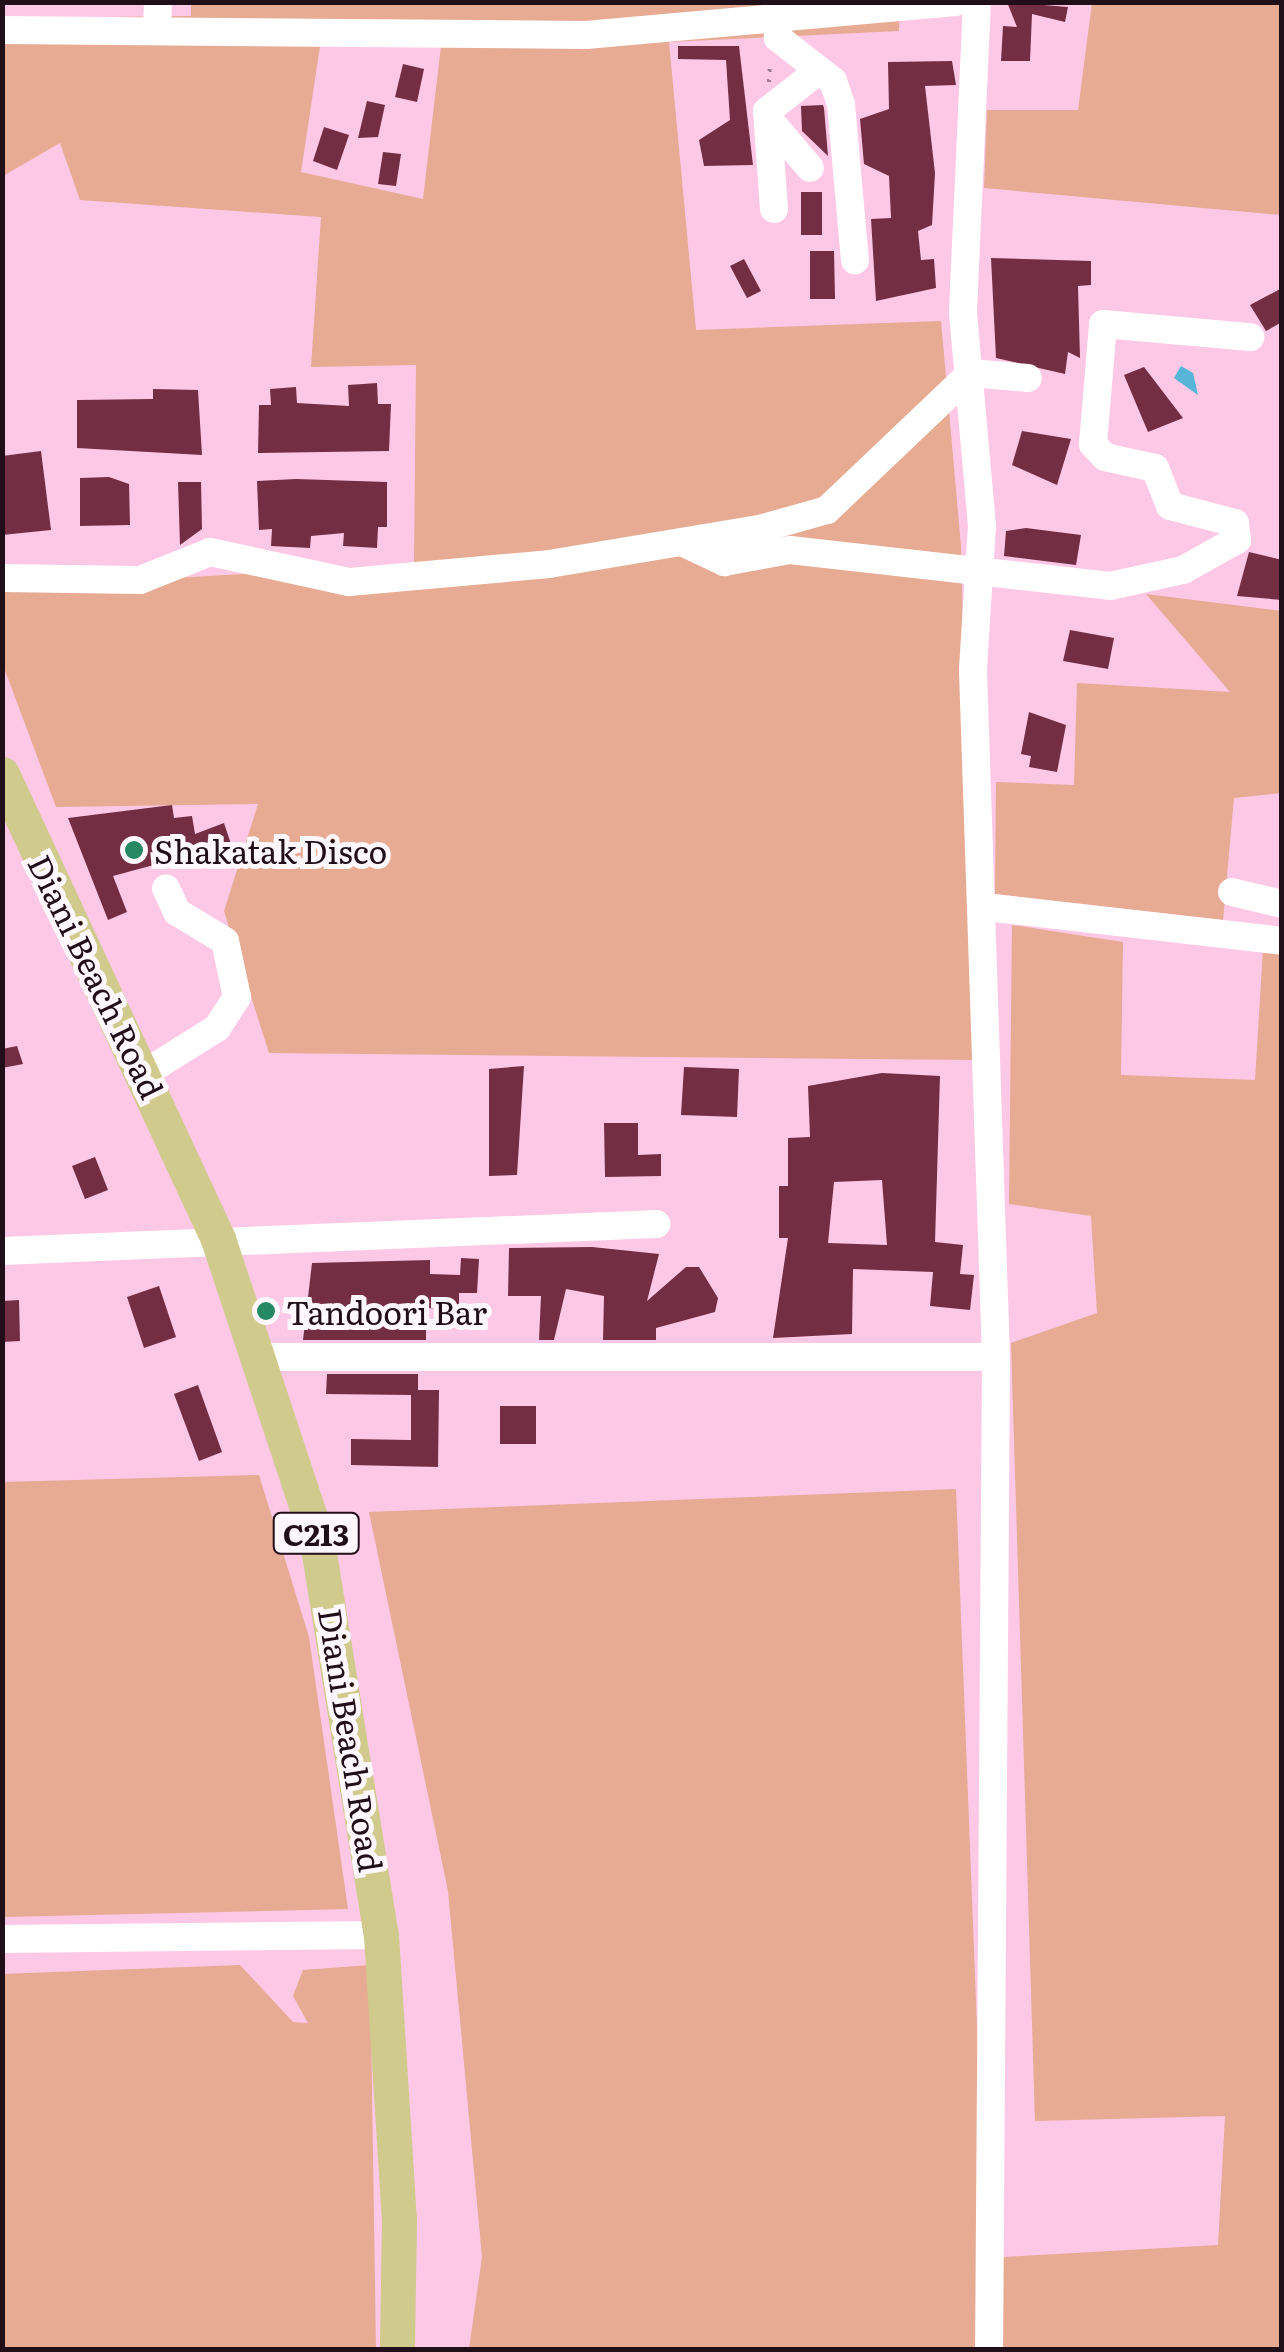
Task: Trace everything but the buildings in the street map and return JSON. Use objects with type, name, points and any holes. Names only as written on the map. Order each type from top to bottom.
[{"type":"main road","name":"Diani Beach Road","points":[[5,787],[145,1072],[218,1239],[262,1357],[337,1624],[382,1935],[399,2219],[397,2350]]},
{"type":"street","points":[[2,30],[157,16],[586,36],[777,27],[956,2]]},
{"type":"street","points":[[977,2],[963,313],[970,374],[979,569],[973,671],[984,907],[996,1357],[988,2350]]},
{"type":"street","points":[[777,27],[818,71],[841,104],[855,260]]},
{"type":"street","points":[[768,111],[818,71]]},
{"type":"street","points":[[768,111],[810,168]]},
{"type":"street","points":[[768,111],[774,208]]},
{"type":"street","points":[[682,542],[724,562],[790,550],[1110,586],[1183,570],[1236,540],[1235,523],[1170,506],[1155,468],[1105,456],[1093,444],[1103,324],[1121,318],[1250,337]]},
{"type":"street","points":[[2,578],[140,580],[210,552],[349,582],[682,542],[827,510],[970,374],[1028,378]]},
{"type":"street","points":[[145,1072],[217,1028],[237,997],[225,941],[177,912],[166,888]]},
{"type":"street","points":[[984,907],[1268,939],[1257,900]]},
{"type":"street","points":[[2,1251],[218,1239],[656,1224]]},
{"type":"street","points":[[262,1357],[996,1357]]},
{"type":"street","points":[[2,1939],[382,1935]]},
{"type":"path","points":[[768,111],[777,27]]},
{"type":"shaded area","points":[[191,2],[900,3],[899,31],[669,42],[696,330],[941,321],[961,546],[973,1060],[269,1053],[224,911],[258,804],[56,807],[3,665],[3,588],[414,564],[416,365],[311,367],[321,217],[80,200],[60,143],[3,176],[3,18],[191,16]],"holes":[[[320,46],[441,46],[423,199],[301,172]]]},
{"type":"shaded area","points":[[1092,3],[1281,3],[1281,215],[984,188],[987,110],[1078,110]]},
{"type":"shaded area","points":[[1146,594],[1281,611],[1281,793],[1234,798],[1223,920],[995,894],[996,782],[1074,785],[1077,683],[1230,692]]},
{"type":"shaded area","points":[[1012,925],[1123,942],[1121,1075],[1255,1080],[1263,950],[1281,953],[1281,2349],[469,2349],[482,2257],[448,1891],[369,1512],[956,1489],[986,2258],[1218,2245],[1225,2116],[1035,2121],[1011,1343],[1097,1313],[1091,1216],[1009,1204]]},
{"type":"shaded area","points":[[259,1475],[309,1637],[348,1909],[3,1917],[3,1482]]},
{"type":"shaded area","points":[[240,1965],[293,2022],[308,2023],[293,1996],[303,1970],[370,1965],[376,2349],[3,2349],[2,1974]]},
{"type":"water","points":[[1181,366],[1193,373],[1198,395],[1174,378]]},
{"type":"place","name":"Shakatak Disco","points":[[134,850]]},
{"type":"place","name":"Tandoori Bar","points":[[266,1311]]}]
